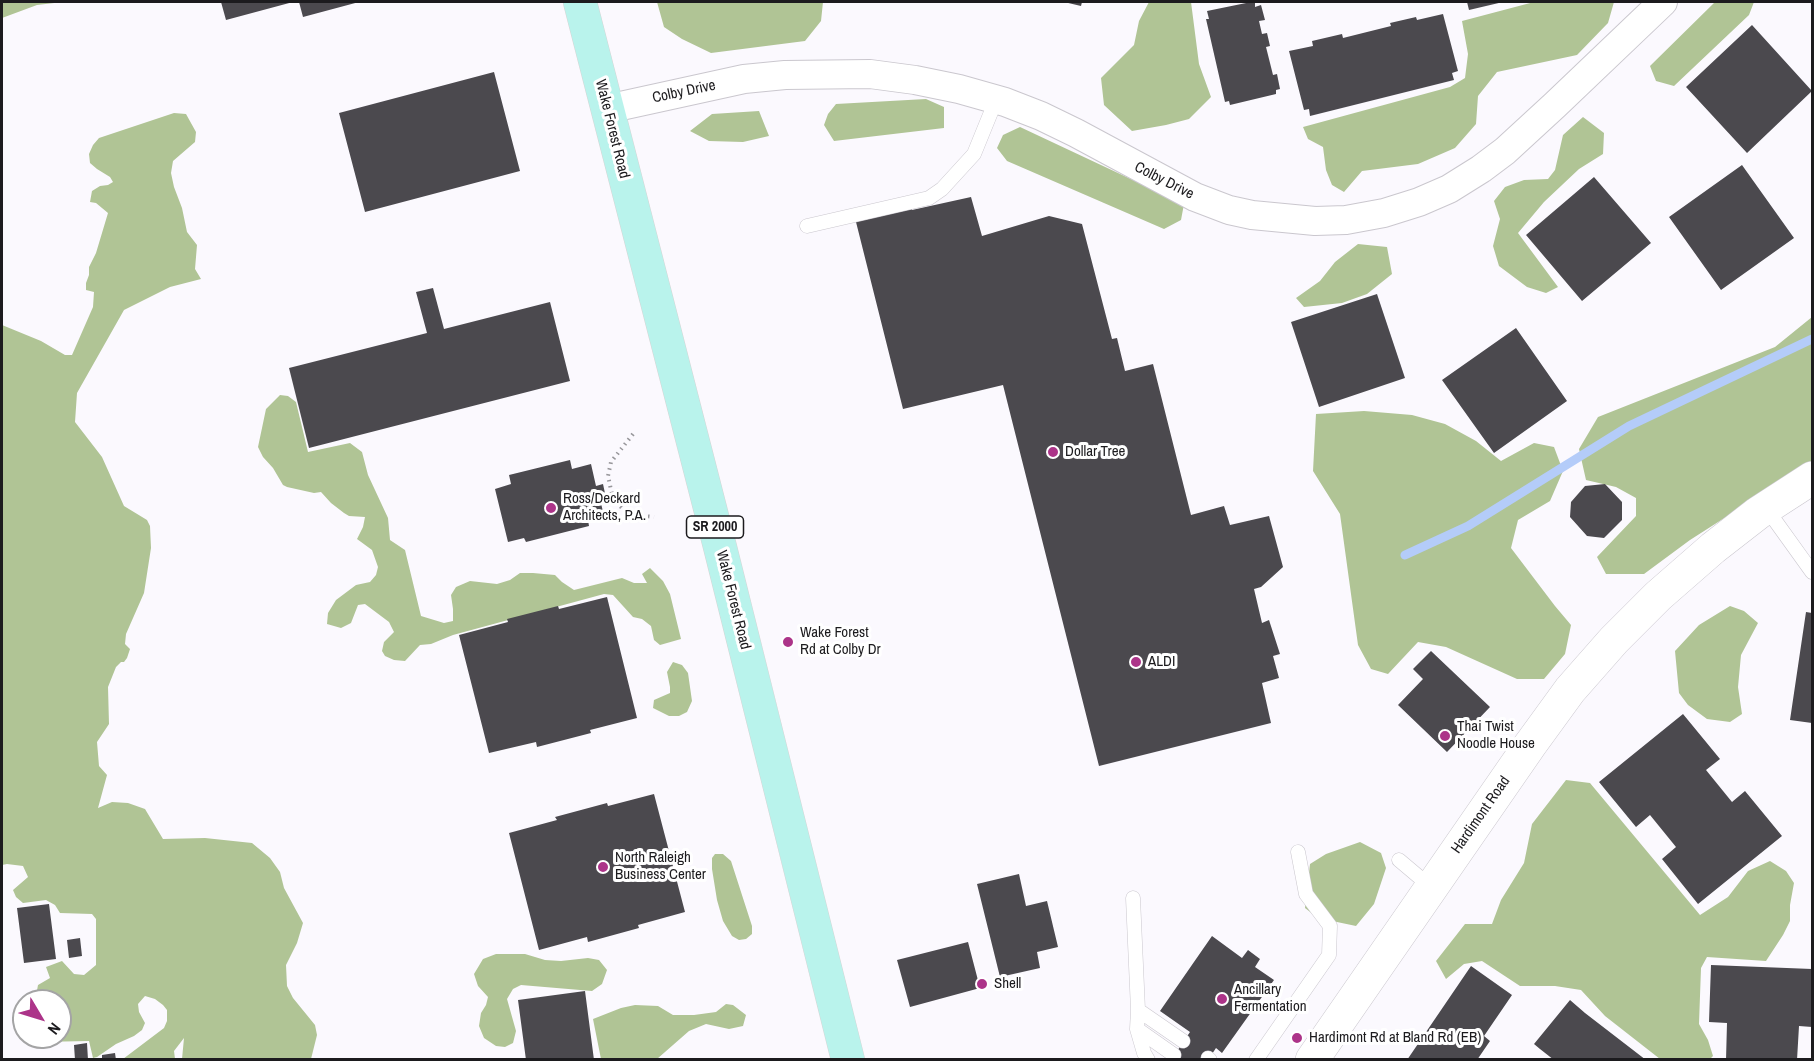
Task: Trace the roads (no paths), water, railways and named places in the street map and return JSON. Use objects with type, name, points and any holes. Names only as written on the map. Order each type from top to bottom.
[{"type":"main road","name":"Wake Forest Road","points":[[580,2],[723,558],[848,1059]]},
{"type":"street","name":"Colby Drive","points":[[607,109],[744,79],[785,75],[870,74],[915,80],[959,89],[1041,116],[1186,193],[1229,210],[1315,222],[1346,220],[1384,213],[1419,202],[1449,189],[1481,169],[1505,151],[1663,2]]},
{"type":"street","name":"Hardimont Road","points":[[1312,1059],[1570,690],[1606,648],[1658,596],[1713,548],[1766,508],[1812,478]]},
{"type":"lane","points":[[807,226],[928,198],[935,194],[974,154],[996,100]]},
{"type":"lane","points":[[1766,508],[1812,572]]},
{"type":"lane","points":[[1256,1059],[1329,955],[1330,926],[1306,894],[1298,852]]},
{"type":"lane","points":[[1399,860],[1431,887]]},
{"type":"lane","points":[[1133,898],[1137,1029],[1148,1059]]},
{"type":"lane","points":[[1138,1010],[1183,1041]]},
{"type":"lane","points":[[1137,1029],[1174,1054]]},
{"type":"waterway","points":[[1405,555],[1468,526],[1629,426],[1812,339]]},
{"type":"place","name":"Dollar Tree","points":[[1053,452]]},
{"type":"place","name":"Ross/Deckard Architects, P.A.","points":[[551,508]]},
{"type":"place","name":"Wake Forest Rd at Colby Dr","points":[[788,642]]},
{"type":"place","name":"ALDI","points":[[1136,662]]},
{"type":"place","name":"Thai Twist Noodle House","points":[[1445,736]]},
{"type":"place","name":"North Raleigh Business Center","points":[[603,867]]},
{"type":"place","name":"Shell","points":[[982,984]]},
{"type":"place","name":"Ancillary Fermentation","points":[[1222,999]]},
{"type":"place","name":"Hardimont Rd at Bland Rd (EB)","points":[[1297,1038]]}]
